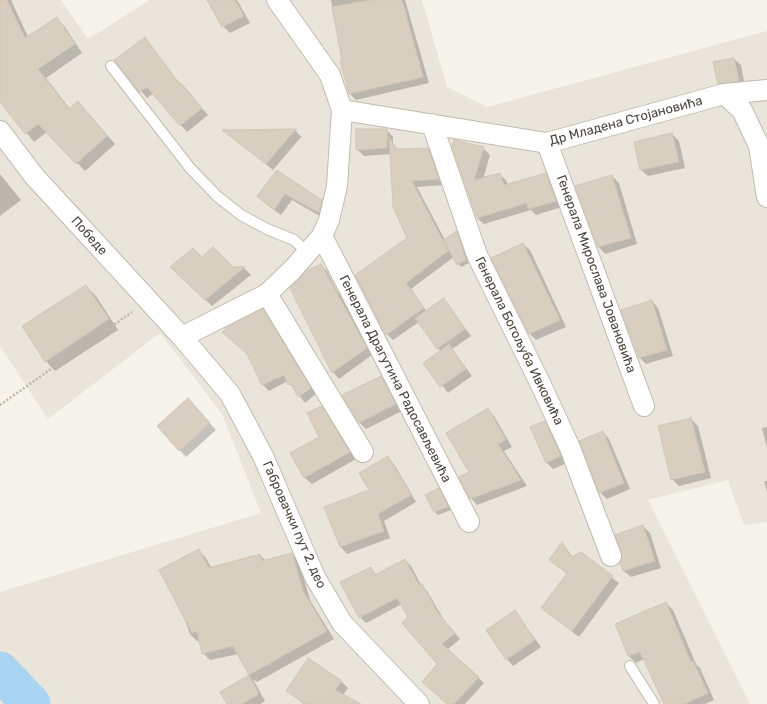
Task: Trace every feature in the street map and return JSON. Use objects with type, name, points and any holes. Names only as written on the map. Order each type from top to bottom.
[{"type":"street","points":[[182,337],[267,294],[293,270],[322,236],[329,220],[337,186],[342,110],[330,75],[277,0]]},
{"type":"street","name":"Др Младена Стојановића","points":[[342,110],[547,143],[724,94],[767,90]]},
{"type":"street","points":[[724,94],[742,110],[759,146],[767,197]]},
{"type":"street","name":"Генерала Богољуба Ивковића","points":[[432,124],[477,255],[541,385],[570,448],[611,556]]},
{"type":"street","name":"Победе","points":[[0,131],[34,176],[182,337]]},
{"type":"street","name":"Генерала Мирослава Јовановића","points":[[547,143],[644,406]]},
{"type":"street","name":"Генерала Драгутина Радосављевића","points":[[322,236],[469,522]]},
{"type":"street","points":[[267,294],[363,452]]},
{"type":"street","name":"Габровачки пут 2. део","points":[[182,337],[230,394],[263,456],[315,577],[342,623],[419,704]]},
{"type":"lane","points":[[111,66],[190,168],[218,196],[241,215],[267,229],[294,240],[307,252]]},
{"type":"lane","points":[[630,666],[654,704]]},
{"type":"path","points":[[0,405],[148,300]]},
{"type":"shaded area","points":[[0,0],[61,0],[88,39],[150,0],[422,0],[447,87],[487,107],[767,31],[767,522],[744,525],[728,480],[648,500],[750,704],[0,704],[0,592],[261,513],[222,414],[160,333],[48,419],[0,346]]},
{"type":"building","points":[[0,0],[7,0],[25,38],[57,17],[75,44],[38,69],[69,109],[78,101],[107,136],[76,164],[38,124],[25,134],[0,102]]},
{"type":"building","points":[[207,0],[235,0],[244,16],[222,27]]},
{"type":"building","points":[[369,0],[402,0],[423,77],[349,94],[340,61],[342,61],[332,7]]},
{"type":"building","points":[[145,37],[179,84],[181,83],[202,108],[180,126],[147,87],[139,92],[114,60]]},
{"type":"building","points":[[734,58],[739,81],[718,84],[713,62]]},
{"type":"building","points":[[296,129],[266,164],[222,130]]},
{"type":"building","points":[[356,129],[387,129],[387,148],[356,150]]},
{"type":"building","points":[[672,133],[679,162],[640,170],[634,142]]},
{"type":"building","points":[[389,137],[396,149],[428,148],[439,179],[412,181],[448,251],[406,283],[424,308],[386,335],[355,275],[407,238],[393,207]]},
{"type":"building","points":[[454,140],[484,147],[474,180],[500,173],[504,185],[546,173],[556,201],[528,209],[527,203],[477,218],[452,146]]},
{"type":"building","points":[[277,170],[322,200],[319,213],[285,194],[274,210],[257,196]]},
{"type":"building","points":[[612,175],[631,238],[598,247],[575,186]]},
{"type":"building","points":[[457,231],[466,260],[457,265],[443,240]]},
{"type":"building","points":[[523,243],[560,320],[529,334],[491,258]]},
{"type":"building","points":[[213,247],[233,267],[245,267],[205,300],[170,267],[193,248],[202,257]]},
{"type":"building","points":[[321,264],[367,348],[332,373],[290,288],[306,271]]},
{"type":"building","points":[[86,285],[109,319],[45,362],[22,326]]},
{"type":"building","points":[[444,298],[465,329],[437,349],[415,318]]},
{"type":"building","points":[[652,300],[667,350],[639,358],[621,310]]},
{"type":"building","points":[[263,309],[311,388],[298,397],[291,384],[288,385],[284,375],[262,385],[247,354],[222,332],[227,327]]},
{"type":"building","points":[[449,344],[466,369],[440,387],[423,363]]},
{"type":"building","points":[[381,376],[396,404],[359,423],[342,395]]},
{"type":"building","points":[[188,398],[210,423],[179,451],[157,426]]},
{"type":"building","points":[[322,406],[350,452],[304,478],[290,453],[319,437],[307,413]]},
{"type":"building","points":[[488,408],[506,440],[498,444],[521,480],[470,499],[459,477],[469,472],[446,433]]},
{"type":"building","points":[[691,418],[705,472],[671,480],[658,426]]},
{"type":"building","points":[[545,421],[561,456],[546,463],[530,427]]},
{"type":"building","points":[[603,431],[624,483],[599,493],[579,441]]},
{"type":"building","points":[[388,456],[411,495],[378,514],[384,531],[340,547],[324,507],[369,490],[359,473]]},
{"type":"building","points":[[439,488],[448,507],[434,512],[425,495]]},
{"type":"building","points":[[643,525],[655,561],[623,571],[620,562],[622,552],[615,535]]},
{"type":"building","points":[[562,542],[572,557],[581,552],[613,576],[572,631],[541,608],[567,573],[549,560]]},
{"type":"building","points":[[199,549],[209,568],[260,554],[262,561],[292,553],[303,591],[327,631],[249,675],[233,646],[202,654],[197,631],[192,633],[159,570]]},
{"type":"building","points":[[405,559],[419,585],[422,584],[438,613],[455,633],[442,644],[479,677],[454,704],[447,704],[422,682],[437,664],[402,623],[408,617],[397,598],[359,618],[340,582],[371,567],[375,575]]},
{"type":"building","points":[[666,602],[691,662],[693,661],[708,693],[685,704],[664,704],[640,652],[628,656],[615,624]]},
{"type":"building","points":[[515,610],[535,640],[506,660],[486,630]]},
{"type":"building","points":[[308,658],[342,681],[335,690],[361,704],[306,704],[286,691]]},
{"type":"building","points":[[249,675],[259,694],[242,704],[227,704],[220,692]]},
{"type":"waterway","points":[[0,671],[31,704]]}]
